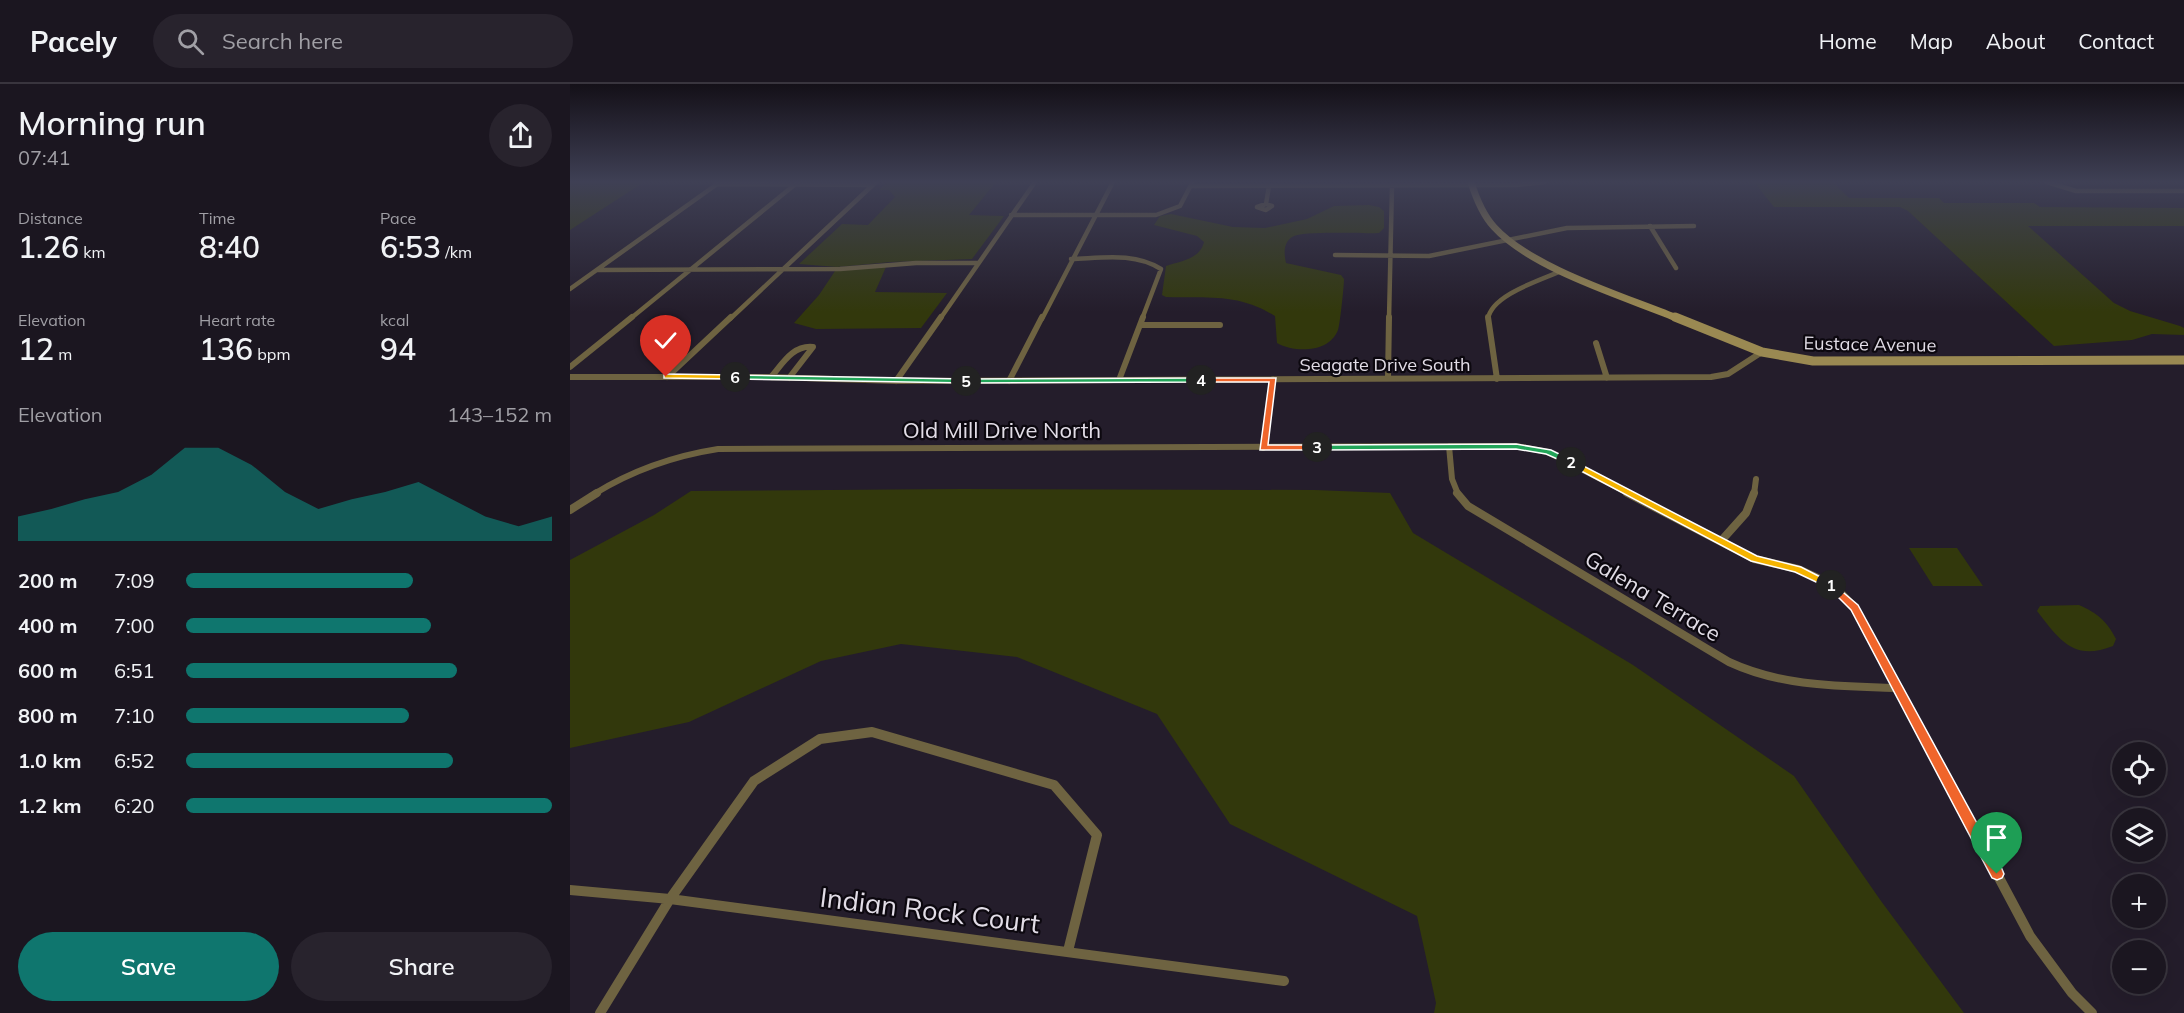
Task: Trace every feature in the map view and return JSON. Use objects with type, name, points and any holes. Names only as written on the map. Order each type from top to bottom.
[{"type":"street","points":[[570,289],[659,225]]},
{"type":"street","points":[[570,367],[744,225]]},
{"type":"street","points":[[666,377],[829,225]]},
{"type":"street","points":[[896,381],[1004,225]]},
{"type":"street","points":[[1009,381],[1089,225]]},
{"type":"street","points":[[1388,378],[1391,225]]},
{"type":"street","name":"Eustace Avenue","points":[[1493,225],[1507,240],[1561,271],[1762,352],[1829,362],[2184,360]]},
{"type":"street","points":[[1650,226],[1676,268]]},
{"type":"street","points":[[1335,255],[1429,256],[1567,228],[1694,226]]},
{"type":"street","points":[[1071,259],[1139,259],[1152,262],[1161,269],[1119,380]]},
{"type":"street","points":[[597,270],[840,269],[916,263],[978,262]]},
{"type":"street","points":[[1497,379],[1488,321],[1489,311],[1503,297],[1561,271]]},
{"type":"street","points":[[1140,326],[1220,325]]},
{"type":"street","points":[[1596,343],[1607,378]]},
{"type":"street","points":[[771,377],[797,348],[813,347],[789,378]]},
{"type":"street","name":"Seagate Drive South","points":[[570,376],[771,377],[896,381],[1711,377],[1728,374],[1762,352]]},
{"type":"street","points":[[1263,448],[1273,379]]},
{"type":"street","name":"Galena Terrace","points":[[1449,446],[1453,485],[1458,496],[1468,506],[1729,662],[1755,674],[1779,681],[1897,688]]},
{"type":"street","name":"Old Mill Drive North","points":[[570,510],[637,469],[673,457],[718,449],[1516,446],[1548,452],[1754,559],[1813,575],[1840,592],[1855,608],[2030,936],[2072,993],[2092,1013]]},
{"type":"street","points":[[1721,541],[1747,512],[1755,498],[1756,479]]},
{"type":"street","points":[[600,1013],[670,899],[754,781],[820,739],[872,732],[1054,785],[1097,835],[1068,951]]},
{"type":"street","name":"Indian Rock Court","points":[[570,890],[670,899],[1284,981]]},
{"type":"green space","points":[[841,225],[997,225],[972,259],[890,262],[837,267],[799,264]]},
{"type":"green space","points":[[1155,225],[1265,228],[1277,225],[1384,225],[1379,233],[1320,233],[1298,235],[1289,239],[1285,252],[1286,263],[1341,275],[1344,279],[1338,330],[1334,338],[1319,347],[1302,349],[1277,343],[1275,316],[1249,303],[1222,298],[1162,295],[1166,266],[1194,256],[1202,248],[1204,242],[1197,236]]},
{"type":"green space","points":[[1924,225],[2184,225],[2028,226],[2114,303],[2130,311],[2184,328],[2184,335],[2152,334],[2132,340],[2054,346]]},
{"type":"green space","points":[[886,267],[875,292],[947,293],[921,328],[816,329],[794,323],[819,295],[835,271]]},
{"type":"green space","points":[[1315,490],[1390,493],[1413,533],[1633,665],[1794,776],[1881,901],[1964,1013],[1434,1013],[1436,1003],[1417,916],[1230,824],[1157,714],[1017,657],[901,644],[821,661],[689,722],[570,748],[570,560],[654,515],[691,491]]},
{"type":"green space","points":[[1909,548],[1957,548],[1983,586],[1933,586]]},
{"type":"green space","points":[[2079,605],[2105,622],[2116,639],[2113,646],[2087,651],[2068,645],[2060,639],[2037,611],[2040,606]]},
{"type":"route","points":[[666,377],[771,377],[896,381],[1273,379],[1263,448],[1516,446],[1535,448],[1560,456],[1754,559],[1798,569],[1813,575],[1840,592],[1855,608],[1997,874]]}]
